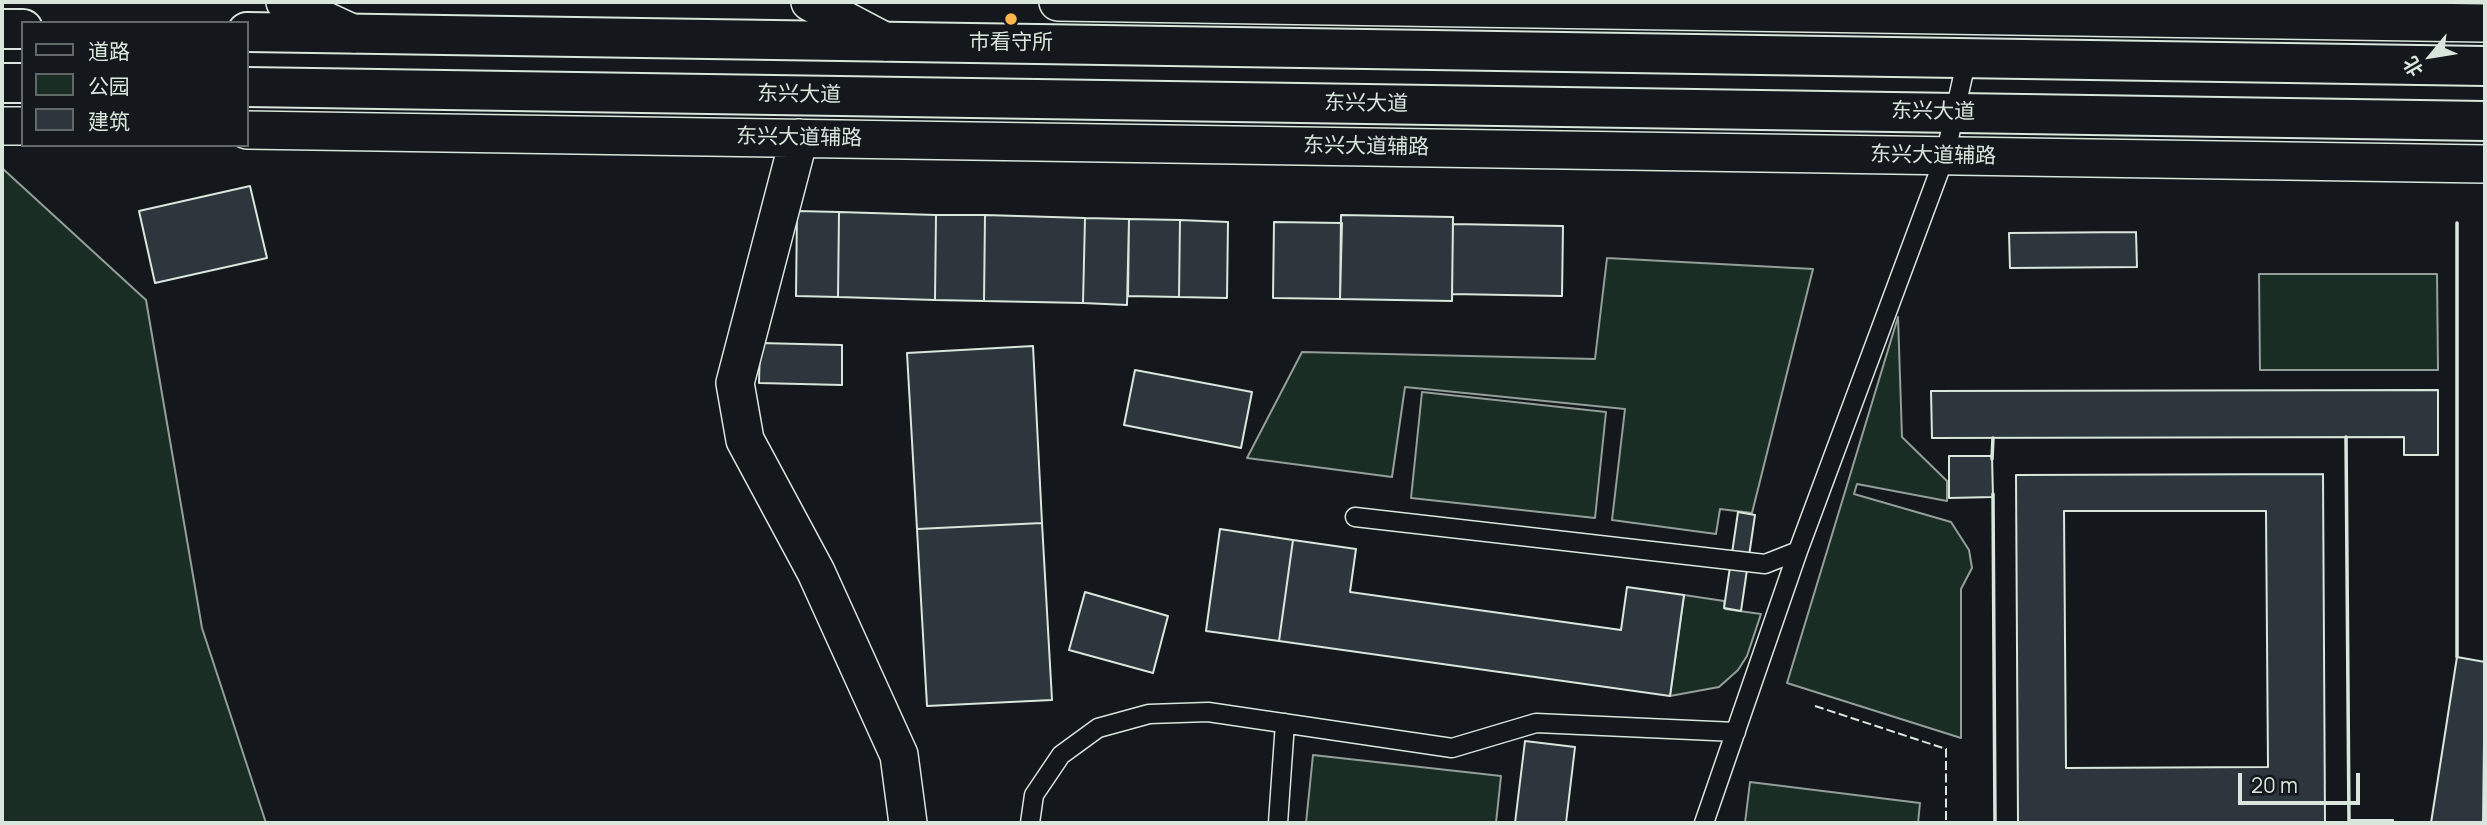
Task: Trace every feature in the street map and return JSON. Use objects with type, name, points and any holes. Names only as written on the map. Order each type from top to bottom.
[{"type":"main road","points":[[2,29],[21,29]]},
{"type":"main road","points":[[248,32],[2485,66]]},
{"type":"main road","points":[[2,83],[21,83]]},
{"type":"main road","name":"东兴大道","points":[[248,87],[2485,121]]},
{"type":"street","points":[[285,2],[354,34]]},
{"type":"street","points":[[810,2],[886,42]]},
{"type":"street","points":[[1058,2],[2485,23]]},
{"type":"street","points":[[1573,52],[1574,9]]},
{"type":"street","points":[[544,91],[624,135]]},
{"type":"street","points":[[1119,143],[1222,102]]},
{"type":"street","points":[[1461,106],[1567,150]]},
{"type":"street","points":[[2,126],[21,126]]},
{"type":"street","name":"东兴大道辅路","points":[[248,130],[2485,164]]},
{"type":"street","points":[[799,138],[735,383],[745,440],[816,572],[899,755],[908,823]]},
{"type":"lane","points":[[1704,823],[1798,551],[1945,156],[1967,58]]},
{"type":"lane","points":[[1355,517],[1765,564],[1798,551]]},
{"type":"lane","points":[[1030,823],[1034,795],[1061,755],[1098,728],[1149,714],[1208,712],[1452,748],[1536,723],[1736,732]]},
{"type":"lane","points":[[1278,823],[1285,723]]},
{"type":"green space","points":[[2,168],[146,300],[202,628],[266,823],[2,823]]},
{"type":"green space","points":[[1607,258],[1813,269],[1752,513],[1720,509],[1716,534],[1612,520],[1625,409],[1405,387],[1392,477],[1247,458],[1302,352],[1595,359]]},
{"type":"green space","points":[[2259,274],[2437,274],[2438,370],[2260,370]]},
{"type":"green space","points":[[1898,317],[1902,437],[1947,481],[1947,501],[1857,484],[1854,494],[1951,522],[1969,550],[1972,568],[1961,589],[1961,738],[1787,683]]},
{"type":"green space","points":[[1422,392],[1606,412],[1595,518],[1411,498]]},
{"type":"green space","points":[[1684,595],[1724,601],[1725,609],[1761,614],[1747,656],[1738,670],[1719,687],[1670,696]]},
{"type":"green space","points":[[1313,755],[1501,776],[1496,823],[1306,823]]},
{"type":"green space","points":[[1750,782],[1920,803],[1918,823],[1745,823]]},
{"type":"building","points":[[250,186],[267,258],[155,283],[139,211]]},
{"type":"building","points":[[797,211],[839,212],[838,297],[796,296]]},
{"type":"building","points":[[839,212],[936,215],[935,300],[838,297]]},
{"type":"building","points":[[936,215],[985,215],[984,301],[935,300]]},
{"type":"building","points":[[985,215],[1085,218],[1083,303],[984,301]]},
{"type":"building","points":[[1341,215],[1453,217],[1452,301],[1340,299]]},
{"type":"building","points":[[1085,218],[1129,219],[1127,305],[1083,303]]},
{"type":"building","points":[[1129,219],[1180,220],[1179,297],[1128,296]]},
{"type":"building","points":[[1180,220],[1228,222],[1227,298],[1179,297]]},
{"type":"building","points":[[1274,222],[1342,223],[1340,299],[1273,298]]},
{"type":"building","points":[[1453,224],[1563,226],[1562,296],[1452,294]]},
{"type":"building","points":[[2136,232],[2137,267],[2010,268],[2009,233]]},
{"type":"building","points":[[760,343],[842,345],[842,385],[759,383]]},
{"type":"building","points":[[1033,346],[1042,523],[917,529],[907,353]]},
{"type":"building","points":[[1135,370],[1252,392],[1241,448],[1124,425]]},
{"type":"building","points":[[2438,390],[2438,455],[2404,455],[2404,437],[1932,438],[1931,391]]},
{"type":"building","points":[[1949,456],[1992,456],[1993,497],[1949,498]]},
{"type":"building","points":[[2323,474],[2325,823],[2018,823],[2016,475]],"holes":[[[2064,511],[2266,511],[2268,767],[2066,768]]]},
{"type":"building","points":[[1738,512],[1755,515],[1741,611],[1724,608]]},
{"type":"building","points":[[1042,523],[1052,700],[927,706],[917,529]]},
{"type":"building","points":[[1220,529],[1293,540],[1279,641],[1206,631]]},
{"type":"building","points":[[1293,540],[1356,549],[1350,592],[1621,630],[1627,587],[1684,595],[1670,696],[1279,641]]},
{"type":"building","points":[[1085,592],[1168,616],[1153,673],[1069,650]]},
{"type":"building","points":[[2457,657],[2485,662],[2483,823],[2431,823]]},
{"type":"building","points":[[1525,741],[1575,747],[1566,823],[1515,823]]},
{"type":"building","points":[[2349,820],[2393,820],[2393,823],[2349,823]]},
{"type":"fence","points":[[1815,706],[1946,749],[1946,823]]},
{"type":"wall","points":[[2457,223],[2457,657]]},
{"type":"wall","points":[[2346,437],[2349,822]]},
{"type":"wall","points":[[1992,459],[1993,438]]},
{"type":"wall","points":[[1993,494],[1995,823]]},
{"type":"place","name":"巿看守所","points":[[1011,19]]}]
